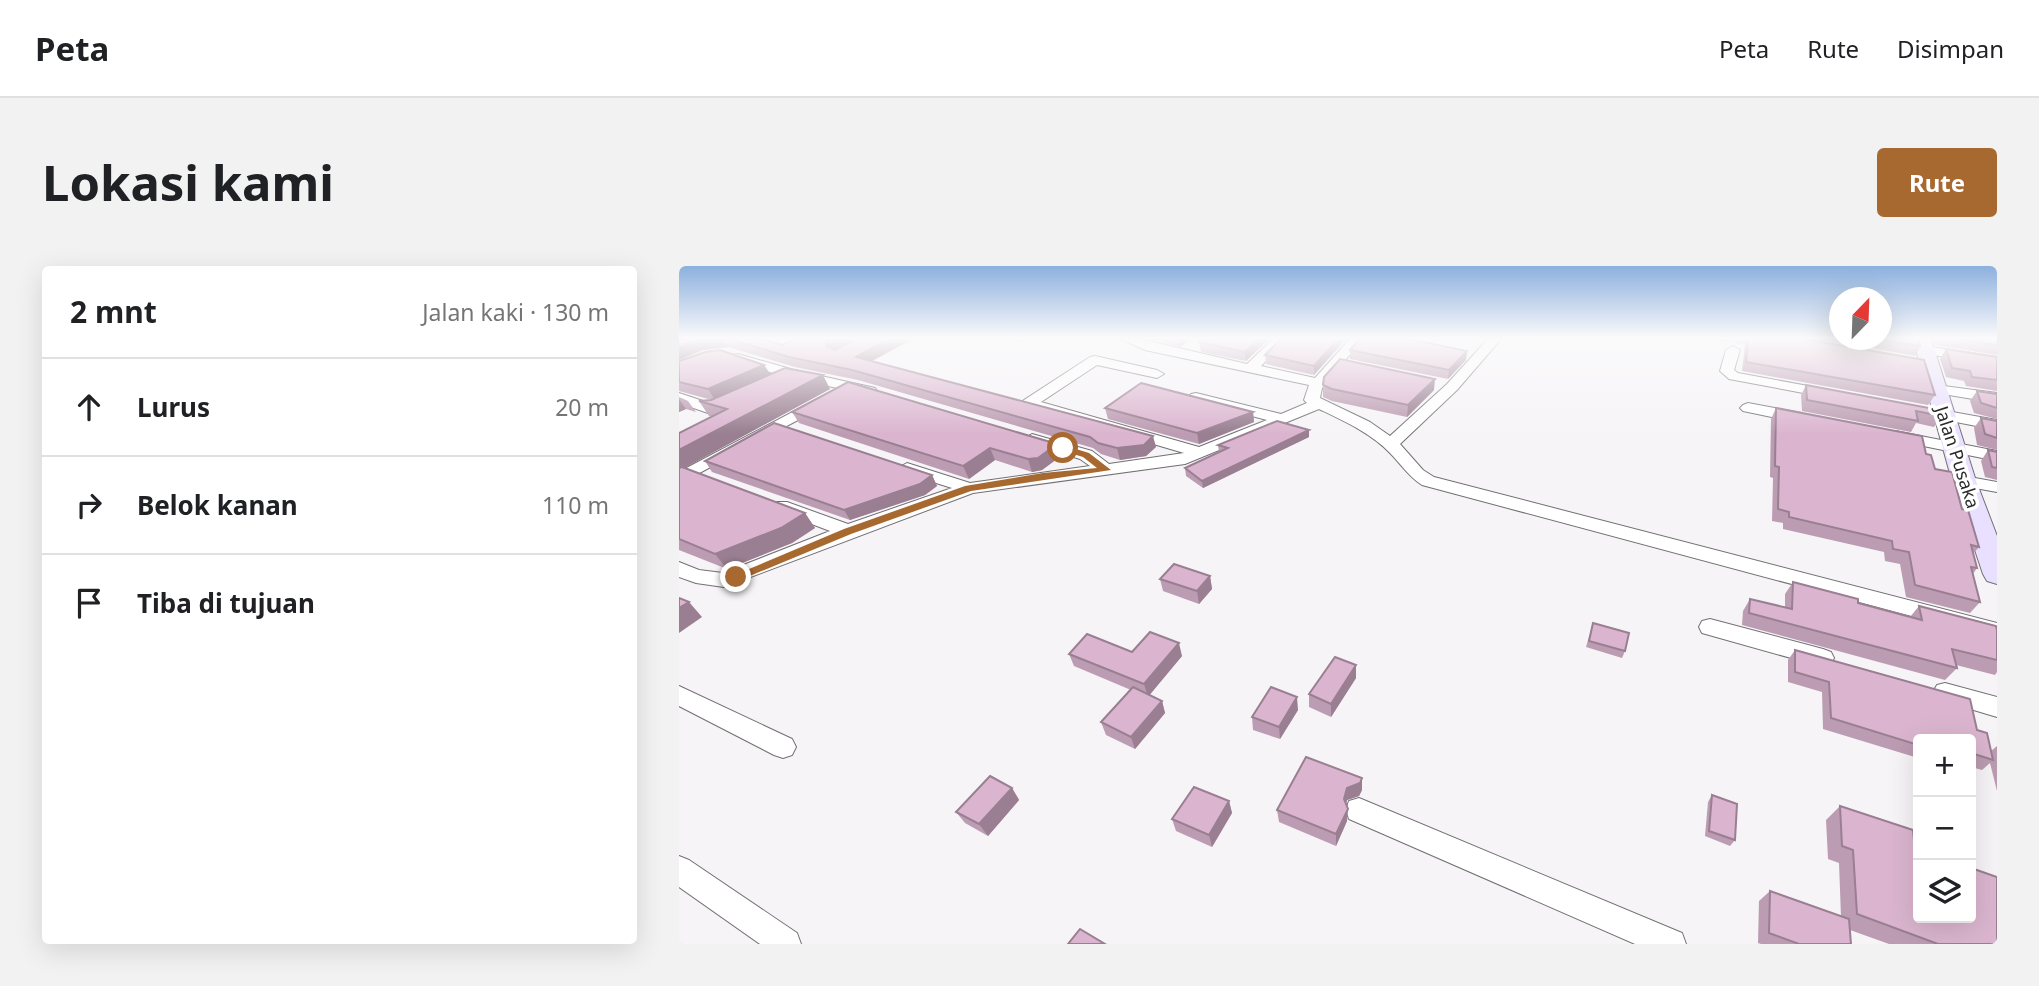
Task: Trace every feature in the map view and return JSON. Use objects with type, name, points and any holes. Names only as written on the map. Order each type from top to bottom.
[{"type":"street","points":[[779,371],[889,397]]},
{"type":"street","points":[[1079,371],[1029,403],[1098,416],[1200,453]]},
{"type":"street","points":[[1142,371],[1157,374]]},
{"type":"street","points":[[1162,371],[1143,384],[1283,419]]},
{"type":"street","points":[[1258,371],[1318,383]]},
{"type":"street","points":[[1334,371],[1318,383],[1312,400],[1364,425],[1428,481],[1997,631]]},
{"type":"street","points":[[1390,445],[1446,386],[1464,371]]},
{"type":"street","points":[[1727,371],[1734,376],[1839,396]]},
{"type":"street","name":"Jalan Pusaka","points":[[1929,371],[1964,481],[1996,565]]},
{"type":"street","points":[[770,385],[791,374]]},
{"type":"street","points":[[685,475],[852,386]]},
{"type":"street","points":[[1936,388],[1997,398]]},
{"type":"street","points":[[679,398],[708,408],[719,407],[749,395]]},
{"type":"street","points":[[679,569],[697,576],[724,580],[848,531],[969,488],[1043,476],[1157,464],[1200,453],[1318,404]]},
{"type":"street","points":[[1748,408],[1812,420]]},
{"type":"street","points":[[1918,410],[1997,425]]},
{"type":"street","points":[[778,425],[804,434]]},
{"type":"street","points":[[1013,433],[1086,455],[1106,470]]},
{"type":"street","points":[[1877,433],[1997,456]]},
{"type":"street","points":[[893,463],[969,488]]},
{"type":"street","points":[[685,475],[717,482]]},
{"type":"street","points":[[1964,481],[1997,487]]},
{"type":"street","points":[[769,502],[848,531]]},
{"type":"street","points":[[1710,627],[1844,664]]},
{"type":"street","points":[[1922,686],[1997,707]]},
{"type":"street","points":[[679,695],[783,747]]},
{"type":"street","points":[[1359,810],[1671,944]]},
{"type":"street","points":[[679,870],[786,944]]},
{"type":"building","points":[[679,371],[751,371],[708,389],[679,382]]},
{"type":"building","points":[[779,371],[823,375],[679,450],[679,433],[727,409],[699,401],[711,400]]},
{"type":"building","points":[[854,371],[907,371],[1153,436],[1144,445],[1117,448],[1098,443],[1090,437]]},
{"type":"building","points":[[1330,371],[1395,371],[1435,379],[1408,405],[1332,389],[1323,385],[1324,377]]},
{"type":"building","points":[[1795,371],[1927,371],[1935,395]]},
{"type":"building","points":[[1968,371],[1997,371],[1997,380],[1972,377]]},
{"type":"building","points":[[848,382],[1057,444],[1038,458],[1028,459],[990,448],[963,466],[792,412]]},
{"type":"building","points":[[1141,383],[1253,412],[1197,433],[1105,408]]},
{"type":"building","points":[[1806,385],[1940,410],[1941,416],[1916,411],[1918,421],[1807,400]]},
{"type":"building","points":[[1977,391],[1997,394],[1997,408],[1981,403]]},
{"type":"building","points":[[1776,408],[1922,436],[1926,454],[1931,455],[1935,469],[1952,472],[1962,509],[1968,510],[1979,547],[1971,545],[1977,568],[1971,567],[1980,602],[1915,585],[1909,552],[1893,549],[1892,541],[1789,517],[1789,512],[1778,509],[1779,467],[1775,466]]},
{"type":"building","points":[[1981,418],[1997,421],[1997,438],[1985,434]]},
{"type":"building","points":[[1277,421],[1309,430],[1202,481],[1185,468],[1228,448],[1218,445]]},
{"type":"building","points":[[774,423],[932,475],[920,484],[844,510],[705,461]]},
{"type":"building","points":[[1988,450],[1997,452],[1997,468],[1992,467]]},
{"type":"building","points":[[679,468],[805,513],[781,528],[715,554],[679,539]]},
{"type":"building","points":[[1174,564],[1210,576],[1197,591],[1160,579]]},
{"type":"building","points":[[1793,582],[1922,620],[1919,606],[1996,626],[1997,660],[1952,649],[1957,668],[1749,613],[1750,599],[1792,609]]},
{"type":"building","points":[[679,598],[689,602],[679,608]]},
{"type":"building","points":[[1593,623],[1629,633],[1625,651],[1589,641]]},
{"type":"building","points":[[1150,632],[1179,643],[1144,684],[1069,654],[1087,634],[1132,652]]},
{"type":"building","points":[[1795,650],[1970,699],[1977,730],[1987,733],[1993,760],[1976,755],[1976,734],[1913,734],[1913,743],[1831,718],[1829,682],[1795,672]]},
{"type":"building","points":[[1335,657],[1356,665],[1331,704],[1309,694]]},
{"type":"building","points":[[1133,687],[1162,701],[1131,737],[1101,722]]},
{"type":"building","points":[[1271,687],[1297,697],[1279,727],[1252,717]]},
{"type":"building","points":[[1306,757],[1362,778],[1360,783],[1347,788],[1344,799],[1348,809],[1336,834],[1277,810]]},
{"type":"building","points":[[990,776],[1012,788],[979,824],[956,812]]},
{"type":"building","points":[[1194,787],[1229,801],[1209,835],[1172,819]]},
{"type":"building","points":[[1712,795],[1737,804],[1735,840],[1709,831]]},
{"type":"building","points":[[1840,806],[1913,830],[1913,923],[1976,923],[1976,870],[1997,877],[1997,944],[1938,944],[1857,914],[1853,850],[1842,846]]},
{"type":"building","points":[[1770,891],[1849,919],[1851,944],[1799,944],[1769,933]]},
{"type":"building","points":[[1080,929],[1105,944],[1068,944]]},
{"type":"route","points":[[736,577],[848,531],[969,488],[1043,476],[1106,470],[1086,455],[1063,448]]}]
